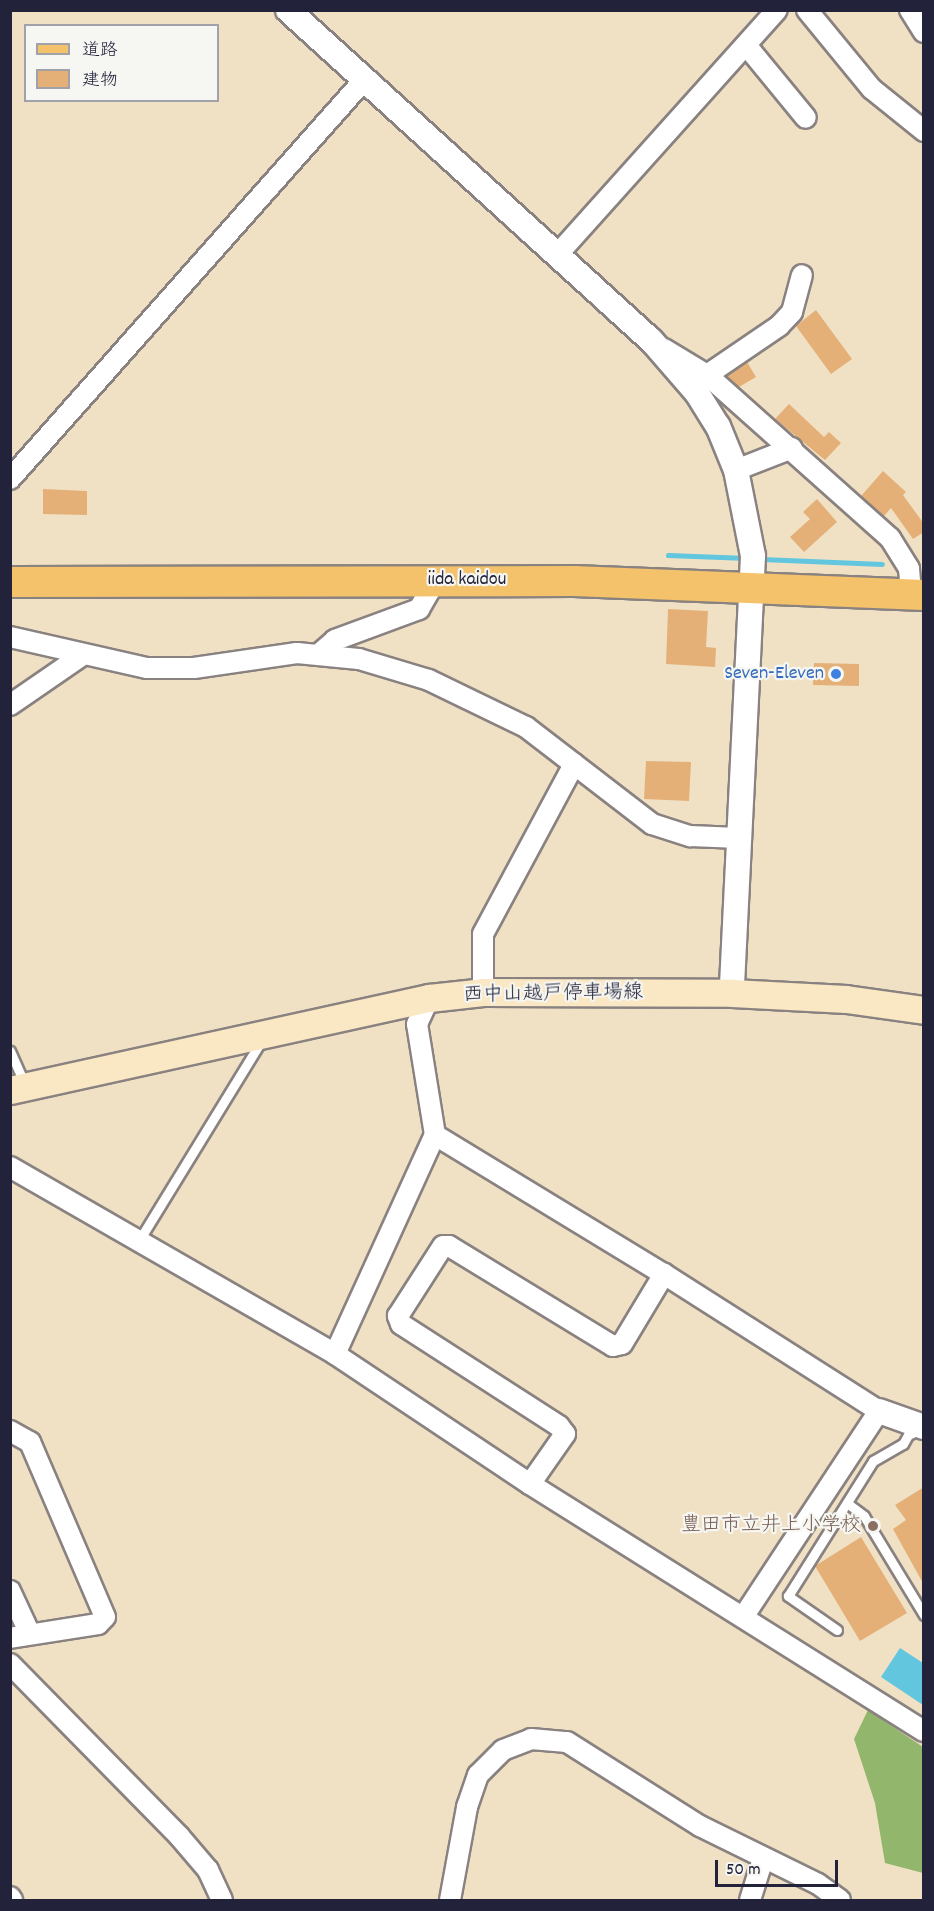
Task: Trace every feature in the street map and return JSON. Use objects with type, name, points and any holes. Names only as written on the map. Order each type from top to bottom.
[{"type":"main road","name":"iida kaidou","points":[[10,582],[436,580],[753,587],[917,595]]},
{"type":"main road","name":"西中山越戸停車場線","points":[[18,1088],[429,998],[483,992],[732,993],[846,999],[924,1010]]},
{"type":"street","points":[[557,255],[777,10]]},
{"type":"street","points":[[807,10],[872,89],[924,131]]},
{"type":"street","points":[[910,10],[924,32]]},
{"type":"street","points":[[292,12],[651,340],[697,393],[718,426],[736,470],[753,556],[732,993]]},
{"type":"street","points":[[746,45],[806,118]]},
{"type":"street","points":[[10,479],[364,80]]},
{"type":"street","points":[[707,375],[779,326],[792,312],[802,275]]},
{"type":"street","points":[[651,340],[707,375],[792,448],[890,538],[909,569],[917,595]]},
{"type":"street","points":[[736,470],[792,448]]},
{"type":"street","points":[[319,654],[335,640],[419,609],[436,580]]},
{"type":"street","points":[[10,637],[81,656],[147,668],[194,668],[257,657],[319,654],[359,659],[421,678],[488,705],[526,727],[652,824],[690,836],[740,838]]},
{"type":"street","points":[[10,705],[81,656]]},
{"type":"street","points":[[483,992],[483,934],[574,764]]},
{"type":"street","points":[[335,1354],[435,1135],[417,1024],[429,998]]},
{"type":"street","points":[[435,1135],[664,1274],[879,1411],[924,1427]]},
{"type":"street","points":[[10,1167],[335,1354],[530,1484],[744,1616],[924,1731]]},
{"type":"street","points":[[530,1484],[565,1434],[559,1426],[401,1324],[398,1316],[443,1246],[448,1246],[613,1346],[622,1344],[664,1274]]},
{"type":"street","points":[[744,1616],[879,1411]]},
{"type":"street","points":[[10,1431],[30,1443],[105,1617],[98,1624],[20,1635],[10,1591]]},
{"type":"street","points":[[10,1664],[179,1836],[208,1870],[222,1900]]},
{"type":"street","points":[[450,1900],[467,1807],[478,1775],[503,1750],[531,1739],[567,1742],[700,1826],[818,1884],[840,1900]]},
{"type":"street","points":[[750,1900],[763,1858]]},
{"type":"lane","points":[[138,1242],[266,1033]]},
{"type":"lane","points":[[10,1051],[18,1088]]},
{"type":"lane","points":[[837,1630],[788,1596],[873,1461],[924,1427]]},
{"type":"lane","points":[[847,1503],[864,1516],[924,1615]]},
{"type":"green space","points":[[868,1710],[923,1747],[923,1873],[885,1863],[875,1803],[854,1739]]},
{"type":"water","points":[[900,1648],[923,1663],[923,1705],[881,1677]]},
{"type":"building","points":[[816,310],[852,359],[831,374],[796,326]]},
{"type":"building","points":[[747,362],[756,377],[739,387],[726,376]]},
{"type":"building","points":[[789,404],[824,437],[829,432],[841,443],[825,460],[775,419]]},
{"type":"building","points":[[883,471],[906,492],[903,495],[924,524],[924,532],[913,539],[891,508],[884,516],[861,496]]},
{"type":"building","points":[[43,489],[87,491],[87,515],[43,514]]},
{"type":"building","points":[[817,499],[837,522],[804,552],[790,537],[810,519],[803,512]]},
{"type":"building","points":[[668,609],[708,611],[706,647],[716,648],[715,667],[666,664]]},
{"type":"building","name":"Seven-Eleven","points":[[814,663],[859,664],[859,686],[813,685]]},
{"type":"building","points":[[646,761],[691,762],[689,801],[644,799]]},
{"type":"building","points":[[924,1487],[924,1585],[893,1529],[906,1520],[895,1505]]},
{"type":"building","points":[[861,1537],[907,1613],[860,1641],[815,1566]]},
{"type":"waterway","points":[[668,555],[747,558]]},
{"type":"waterway","points":[[759,559],[882,564]]},
{"type":"place","name":"Seven-Eleven","points":[[836,674]]},
{"type":"place","name":"豊田市立井上小学校","points":[[873,1526]]}]
